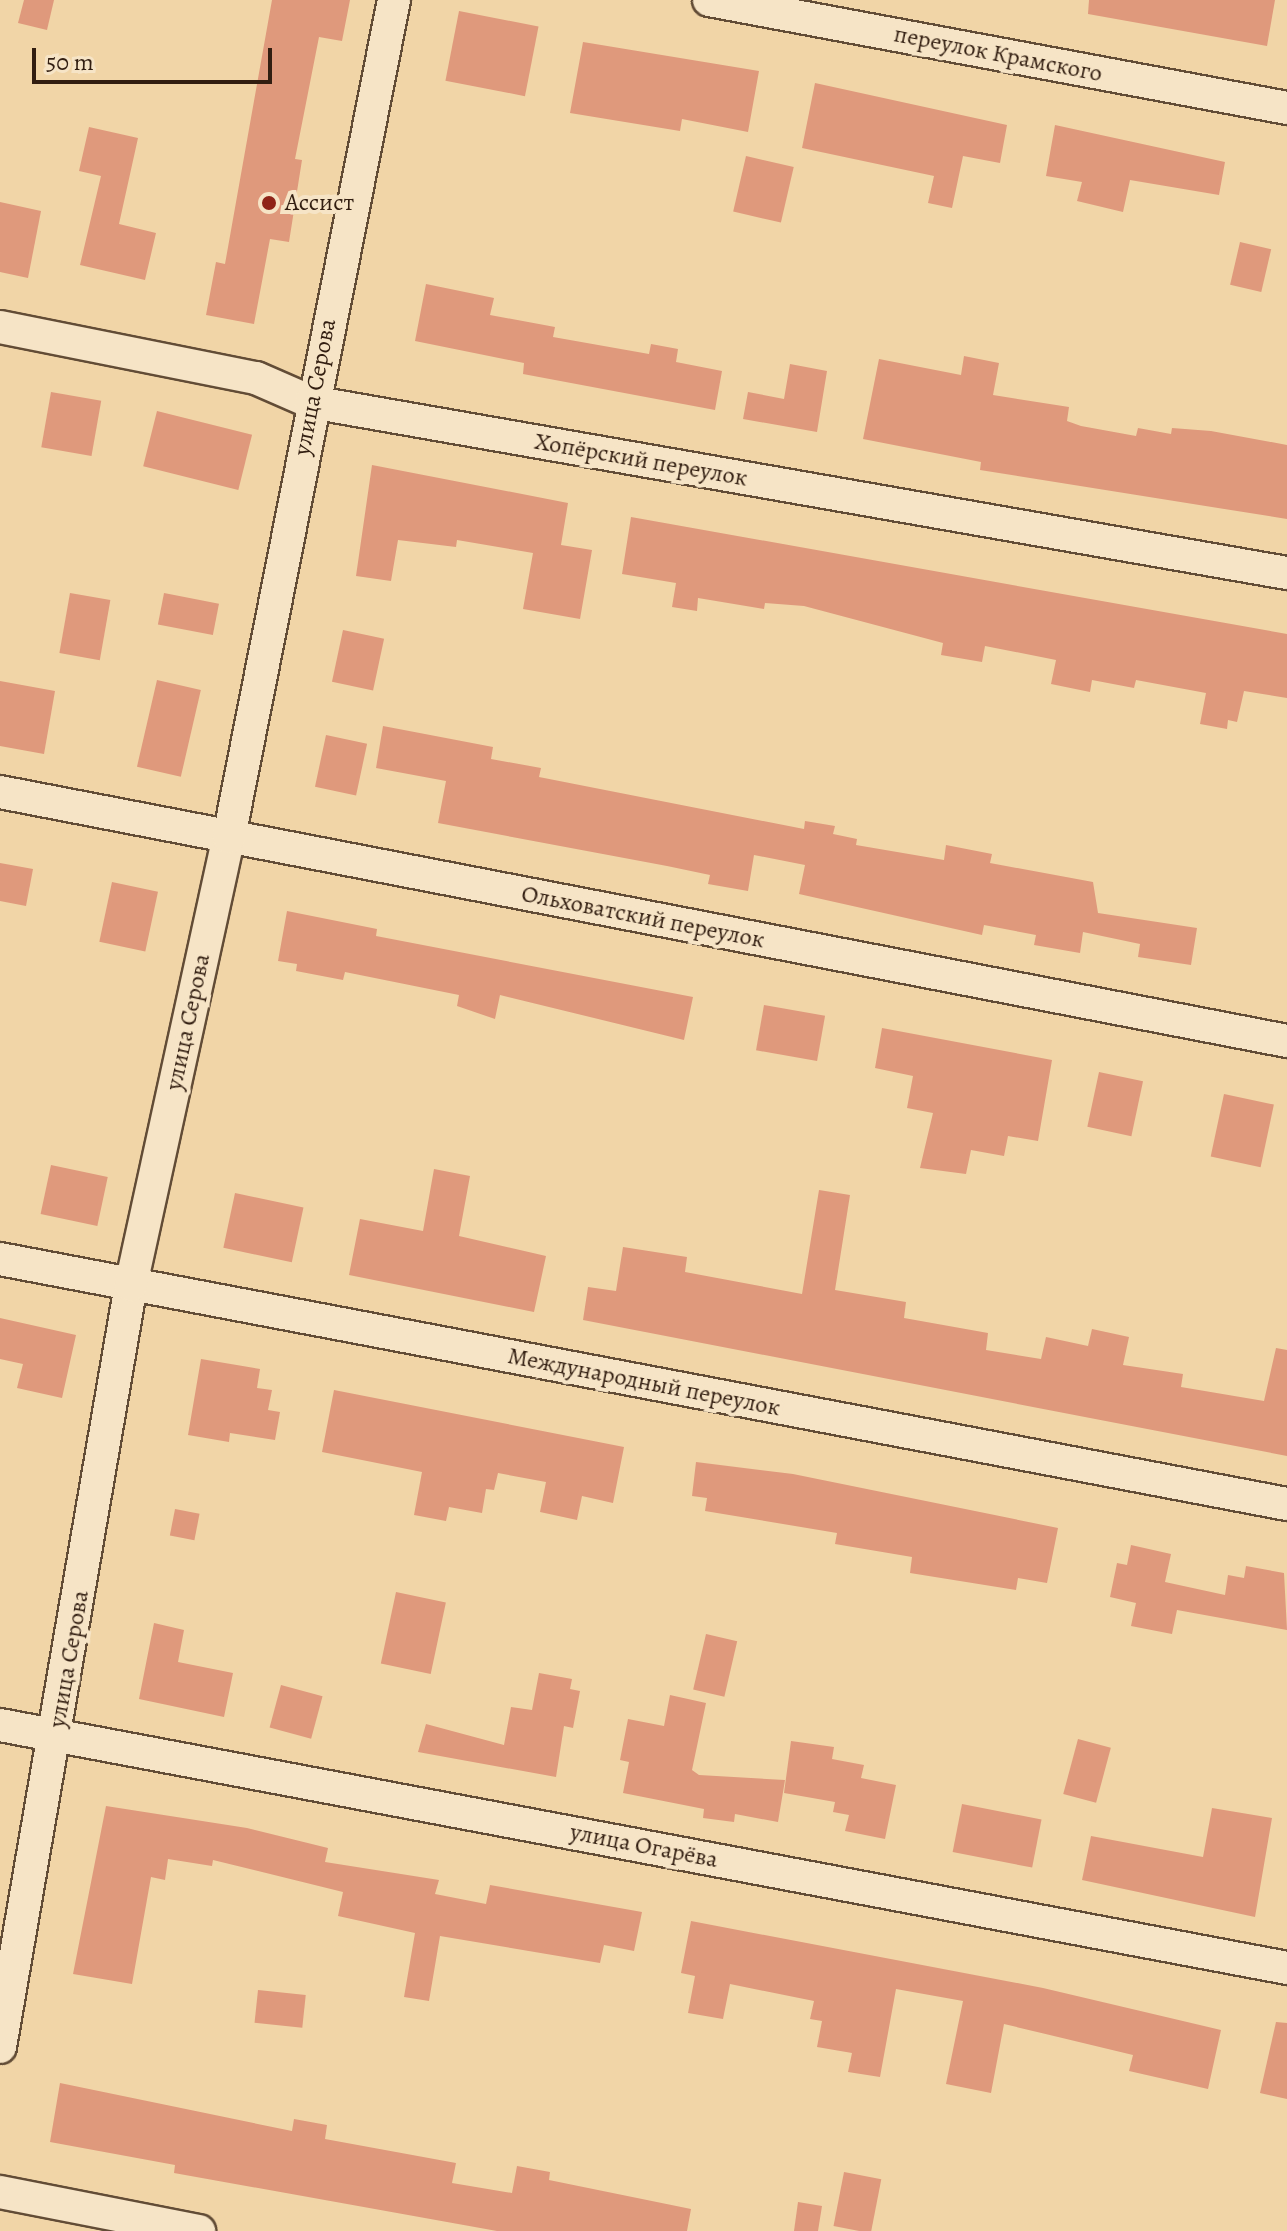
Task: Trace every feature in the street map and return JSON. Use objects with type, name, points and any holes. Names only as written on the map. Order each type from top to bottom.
[{"type":"street","name":"улица Серова","points":[[0,2047],[56,1736],[131,1285],[229,837],[311,402],[394,0]]},
{"type":"street","name":"переулок Крамского","points":[[709,0],[1287,108]]},
{"type":"street","name":"Хопёрский переулок","points":[[0,327],[256,378],[311,402],[1287,573]]},
{"type":"street","name":"Ольховатский переулок","points":[[0,792],[1287,1041]]},
{"type":"street","name":"Международный переулок","points":[[0,1259],[1287,1504]]},
{"type":"street","name":"улица Огарёва","points":[[0,1725],[1287,1968]]},
{"type":"street","points":[[0,2192],[199,2231]]},
{"type":"building","points":[[24,0],[54,0],[47,30],[18,23]]},
{"type":"building","points":[[272,0],[350,0],[342,41],[319,37],[295,159],[302,160],[289,242],[270,239],[254,324],[206,315],[216,262],[225,264]]},
{"type":"building","points":[[1089,0],[1275,0],[1267,46],[1088,14]]},
{"type":"building","points":[[459,11],[539,26],[525,96],[445,81]]},
{"type":"building","points":[[583,42],[759,71],[748,132],[682,119],[680,131],[570,113]]},
{"type":"building","points":[[815,83],[1007,125],[1000,163],[963,156],[952,208],[928,203],[934,176],[802,148]]},
{"type":"building","points":[[1055,125],[1225,162],[1219,195],[1130,180],[1123,212],[1077,201],[1082,182],[1046,176]]},
{"type":"building","points":[[89,127],[138,138],[119,224],[156,233],[145,280],[80,265],[101,176],[79,171]]},
{"type":"building","points":[[746,156],[794,167],[781,223],[733,212]]},
{"type":"building","points":[[0,202],[41,211],[28,278],[0,272]]},
{"type":"building","points":[[1240,242],[1271,249],[1261,292],[1230,285]]},
{"type":"building","points":[[426,284],[494,298],[490,315],[555,327],[553,337],[649,354],[651,344],[678,349],[676,362],[722,371],[715,410],[523,374],[524,363],[415,341]]},
{"type":"building","points":[[964,356],[999,363],[993,395],[1069,407],[1067,421],[1081,426],[1136,436],[1138,428],[1171,434],[1172,428],[1211,431],[1287,445],[1287,519],[980,470],[981,462],[863,439],[879,359],[961,375]]},
{"type":"building","points":[[790,364],[827,371],[817,432],[743,419],[748,392],[784,399]]},
{"type":"building","points":[[51,392],[101,401],[92,456],[41,447]]},
{"type":"building","points":[[157,411],[252,435],[238,490],[143,466]]},
{"type":"building","points":[[372,465],[568,503],[561,545],[592,550],[580,619],[523,609],[533,553],[457,540],[456,547],[398,540],[391,581],[356,576]]},
{"type":"building","points":[[631,517],[1287,634],[1287,698],[1244,691],[1237,722],[1228,720],[1227,729],[1200,724],[1206,693],[1136,680],[1134,688],[1092,680],[1090,692],[1051,684],[1056,660],[985,646],[982,662],[941,655],[943,643],[804,606],[765,603],[764,609],[698,598],[697,611],[672,607],[676,583],[622,574]]},
{"type":"building","points":[[70,593],[110,600],[100,660],[59,653]]},
{"type":"building","points":[[164,593],[219,604],[213,635],[158,624]]},
{"type":"building","points":[[343,630],[384,639],[373,691],[332,682]]},
{"type":"building","points":[[157,680],[201,690],[181,777],[137,767]]},
{"type":"building","points":[[0,681],[55,691],[44,754],[0,746]]},
{"type":"building","points":[[383,726],[493,747],[491,759],[541,768],[539,777],[804,829],[805,821],[835,826],[833,834],[857,839],[856,845],[944,860],[946,845],[992,854],[990,863],[1093,882],[1098,913],[1197,928],[1191,965],[1138,957],[1140,944],[1083,932],[1080,953],[1034,945],[1036,935],[984,925],[982,935],[799,894],[805,865],[754,855],[748,891],[708,884],[710,875],[438,823],[446,781],[376,768]]},
{"type":"building","points":[[326,735],[367,744],[356,796],[315,787]]},
{"type":"building","points":[[0,863],[33,869],[26,906],[0,901]]},
{"type":"building","points":[[112,882],[158,892],[145,951],[99,942]]},
{"type":"building","points":[[287,911],[377,929],[376,936],[693,997],[684,1040],[500,995],[495,1019],[457,1006],[459,995],[345,972],[343,980],[296,971],[297,964],[278,961]]},
{"type":"building","points":[[764,1005],[825,1016],[817,1061],[756,1050]]},
{"type":"building","points":[[882,1028],[1052,1060],[1038,1141],[1008,1136],[1004,1156],[971,1150],[966,1174],[920,1168],[933,1113],[907,1108],[913,1076],[875,1068]]},
{"type":"building","points":[[1099,1072],[1143,1081],[1131,1136],[1087,1127]]},
{"type":"building","points":[[1224,1094],[1274,1105],[1261,1167],[1211,1157]]},
{"type":"building","points":[[51,1165],[108,1177],[97,1226],[41,1214]]},
{"type":"building","points":[[434,1169],[470,1176],[459,1236],[546,1256],[534,1312],[349,1275],[360,1219],[423,1231]]},
{"type":"building","points":[[819,1190],[850,1195],[835,1290],[906,1302],[904,1318],[988,1333],[986,1350],[1041,1359],[1046,1337],[1088,1346],[1092,1329],[1129,1337],[1123,1365],[1183,1374],[1181,1387],[1264,1401],[1276,1348],[1287,1350],[1287,1456],[583,1320],[588,1287],[616,1291],[623,1247],[687,1257],[685,1272],[802,1294]]},
{"type":"building","points":[[235,1193],[303,1208],[292,1262],[223,1248]]},
{"type":"building","points":[[0,1318],[76,1335],[62,1398],[17,1388],[23,1364],[0,1359]]},
{"type":"building","points":[[201,1359],[260,1369],[257,1388],[272,1390],[268,1410],[280,1412],[275,1440],[230,1433],[229,1442],[188,1435]]},
{"type":"building","points":[[334,1390],[624,1447],[613,1503],[582,1496],[577,1520],[540,1512],[546,1482],[498,1473],[494,1490],[486,1489],[482,1513],[449,1507],[446,1521],[414,1515],[422,1472],[322,1452]]},
{"type":"building","points":[[696,1462],[793,1474],[1058,1528],[1047,1583],[1018,1578],[1016,1590],[910,1573],[912,1557],[835,1544],[837,1533],[705,1511],[707,1498],[692,1496]]},
{"type":"building","points":[[175,1509],[200,1514],[194,1540],[170,1536]]},
{"type":"building","points":[[1131,1545],[1171,1554],[1165,1582],[1225,1595],[1228,1575],[1244,1578],[1246,1566],[1284,1573],[1287,1630],[1177,1610],[1172,1634],[1131,1626],[1136,1603],[1110,1597],[1117,1563],[1127,1565]]},
{"type":"building","points":[[396,1592],[446,1603],[431,1674],[381,1663]]},
{"type":"building","points":[[154,1623],[184,1630],[178,1662],[233,1673],[224,1717],[139,1699]]},
{"type":"building","points":[[706,1634],[737,1641],[724,1697],[693,1690]]},
{"type":"building","points":[[539,1673],[572,1679],[570,1689],[580,1691],[573,1728],[564,1726],[556,1777],[418,1752],[426,1724],[504,1745],[511,1707],[532,1710]]},
{"type":"building","points":[[281,1685],[323,1696],[311,1739],[270,1728]]},
{"type":"building","points":[[670,1695],[706,1703],[692,1770],[699,1775],[785,1780],[778,1822],[735,1814],[734,1822],[703,1818],[704,1809],[623,1793],[629,1762],[620,1760],[628,1719],[664,1726]]},
{"type":"building","points":[[1078,1739],[1111,1748],[1096,1803],[1063,1794]]},
{"type":"building","points":[[791,1741],[834,1747],[832,1759],[864,1765],[861,1778],[896,1785],[885,1839],[845,1831],[849,1815],[833,1812],[835,1802],[784,1793]]},
{"type":"building","points":[[962,1804],[1042,1819],[1032,1868],[953,1852]]},
{"type":"building","points":[[106,1806],[247,1828],[328,1848],[325,1862],[439,1880],[435,1894],[486,1904],[490,1885],[642,1912],[634,1951],[604,1945],[600,1963],[440,1936],[429,2001],[404,1997],[415,1933],[338,1916],[343,1892],[213,1860],[212,1866],[168,1859],[165,1880],[151,1877],[132,1984],[73,1974]]},
{"type":"building","points":[[1212,1808],[1272,1818],[1255,1917],[1082,1880],[1091,1836],[1203,1857]]},
{"type":"building","points":[[691,1921],[1043,1988],[1221,2030],[1208,2089],[1129,2071],[1133,2055],[1004,2024],[991,2093],[946,2084],[963,2001],[896,1989],[880,2077],[848,2072],[852,2053],[817,2047],[822,2021],[810,2019],[814,2001],[730,1984],[723,2019],[688,2013],[695,1976],[681,1973]]},
{"type":"building","points":[[258,1990],[306,1995],[302,2028],[255,2023]]},
{"type":"building","points":[[1276,2022],[1287,2023],[1287,2099],[1260,2093]]},
{"type":"building","points":[[60,2083],[292,2131],[294,2119],[327,2125],[325,2139],[456,2163],[452,2183],[512,2193],[517,2166],[550,2172],[549,2180],[691,2209],[687,2231],[497,2231],[174,2173],[175,2165],[50,2142]]},
{"type":"building","points":[[844,2172],[881,2179],[871,2231],[834,2226]]},
{"type":"building","points":[[798,2202],[822,2206],[818,2231],[794,2231]]},
{"type":"place","name":"Ассист","points":[[269,203]]}]
